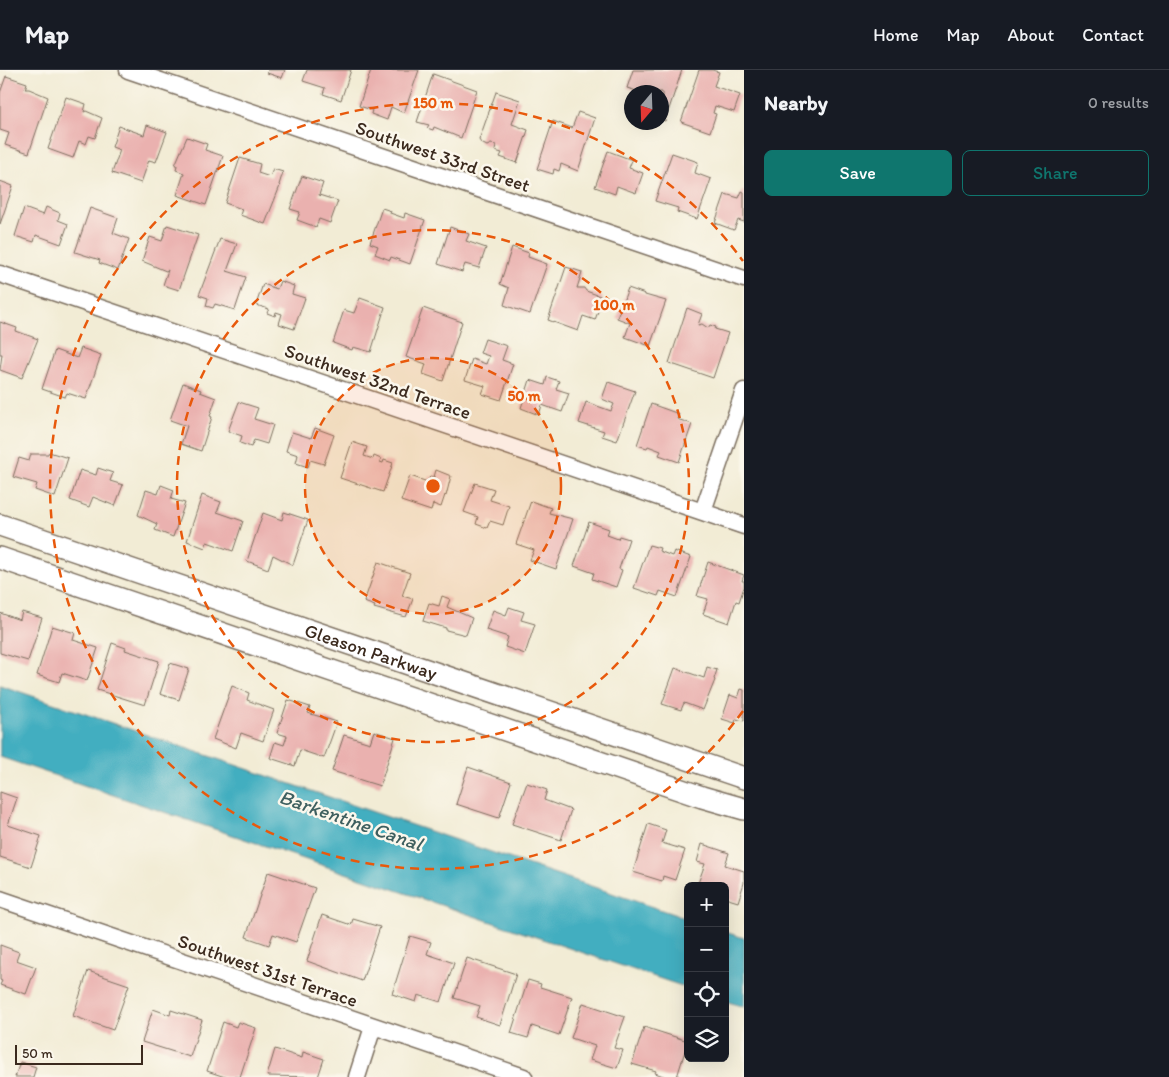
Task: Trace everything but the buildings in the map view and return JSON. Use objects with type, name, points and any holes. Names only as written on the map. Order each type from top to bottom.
[{"type":"main road","name":"Gleason Parkway","points":[[0,525],[744,778]]},
{"type":"main road","name":"Gleason Parkway","points":[[0,558],[744,809]]},
{"type":"street","name":"Southwest 33rd Street","points":[[128,70],[744,279]]},
{"type":"street","name":"Southwest 32nd Terrace","points":[[0,274],[744,526]]},
{"type":"street","points":[[703,511],[744,391]]},
{"type":"street","name":"Southwest 31st Terrace","points":[[0,899],[524,1077]]},
{"type":"street","points":[[357,1077],[374,1027]]},
{"type":"water","name":"Barkentine Canal","points":[[0,685],[684,918],[684,987],[0,757]]},
{"type":"water","points":[[729,933],[744,938],[744,1007],[729,1002]]}]
